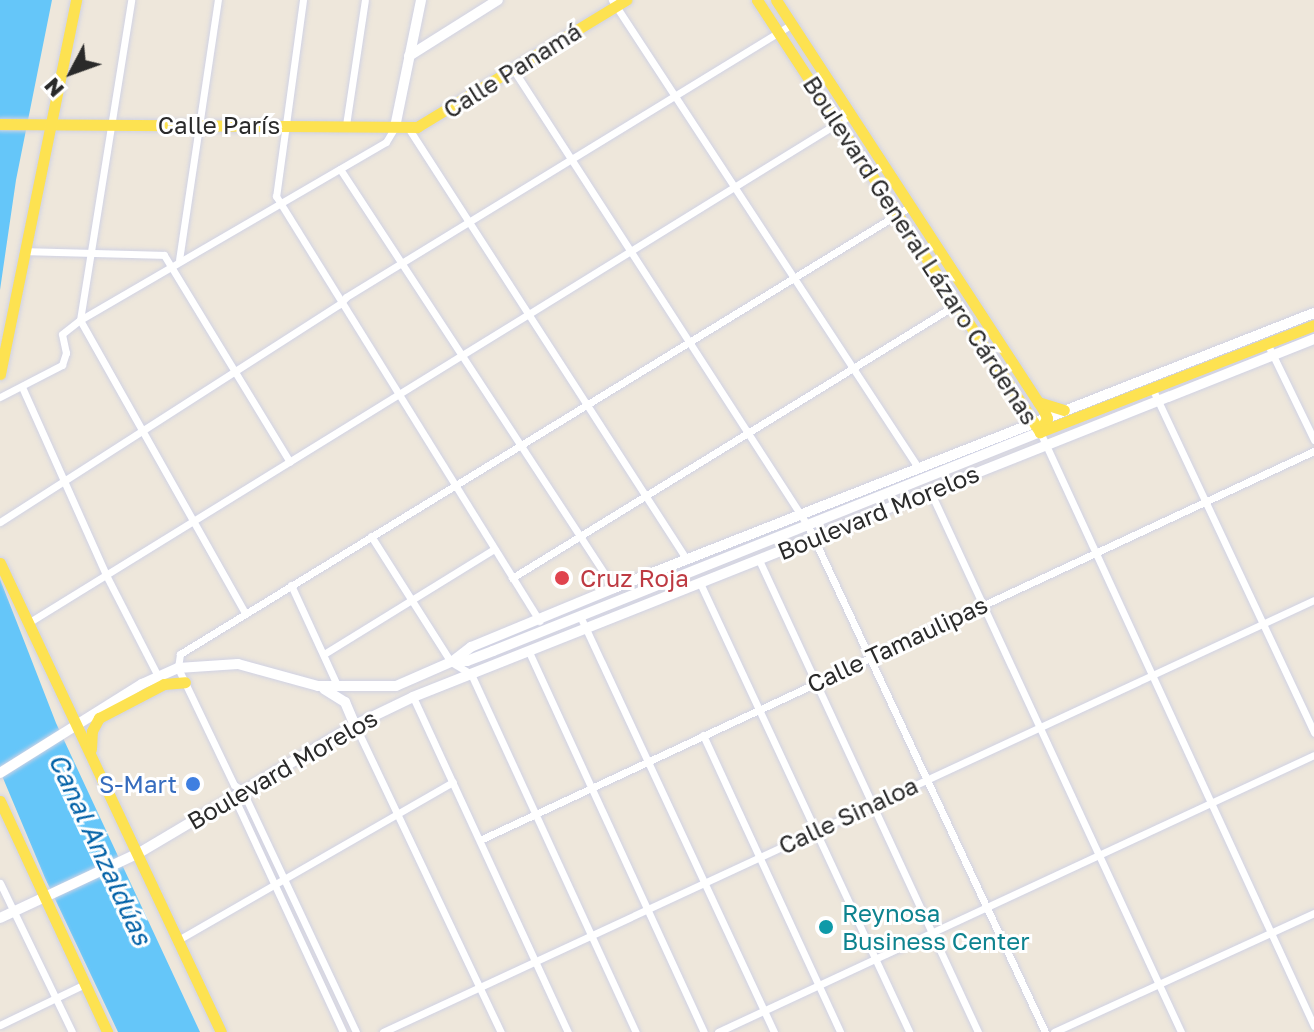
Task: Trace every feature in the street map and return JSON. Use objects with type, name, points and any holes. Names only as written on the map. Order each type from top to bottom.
[{"type":"main road","points":[[0,374],[47,124],[76,0]]},
{"type":"main road","points":[[409,129],[395,127],[421,0]]},
{"type":"main road","points":[[409,56],[498,0]]},
{"type":"main road","name":"Boulevard General Lázaro Cárdenas","points":[[757,0],[1037,426],[1047,418],[1038,402],[776,0]]},
{"type":"main road","name":"Calle Panamá","points":[[409,129],[425,123],[618,2]]},
{"type":"main road","name":"Calle París","points":[[0,124],[395,127]]},
{"type":"main road","points":[[958,306],[966,309],[980,328],[988,325]]},
{"type":"main road","name":"Boulevard Morelos","points":[[442,686],[471,647],[917,466],[1152,388],[1172,374],[1314,313]]},
{"type":"main road","name":"Boulevard Morelos","points":[[0,918],[139,853],[236,790],[413,697],[1158,400],[1270,349],[1314,325]]},
{"type":"main road","name":"Boulevard Morelos","points":[[1047,418],[1172,374],[1314,339]]},
{"type":"main road","points":[[1038,402],[1064,410]]},
{"type":"main road","name":"Boulevard Morelos","points":[[0,773],[158,676],[178,668],[238,664],[318,686],[396,686],[808,526],[1037,426]]},
{"type":"main road","points":[[0,563],[26,625],[139,853],[221,1032]]},
{"type":"main road","points":[[91,753],[92,731],[99,718],[164,684],[185,682]]},
{"type":"main road","points":[[318,686],[345,702],[355,725]]},
{"type":"main road","points":[[0,801],[107,1032]]},
{"type":"street","points":[[131,0],[80,320],[245,613]]},
{"type":"street","points":[[179,260],[218,0]]},
{"type":"street","points":[[303,0],[276,196],[544,630]]},
{"type":"street","points":[[346,125],[365,0]]},
{"type":"street","points":[[618,2],[675,96],[917,466]]},
{"type":"street","points":[[0,522],[340,304],[346,297],[792,24]]},
{"type":"street","points":[[513,69],[750,432],[815,538],[1045,1032]]},
{"type":"street","points":[[26,625],[851,115]]},
{"type":"street","points":[[0,397],[62,365],[66,353],[62,334],[80,320],[386,142],[395,127]]},
{"type":"street","points":[[409,129],[687,560]]},
{"type":"street","points":[[340,169],[614,588]]},
{"type":"street","points":[[356,1032],[284,879],[236,790],[178,668],[180,654],[911,206]]},
{"type":"street","points":[[23,251],[164,255],[290,462]]},
{"type":"street","points":[[512,578],[958,306]]},
{"type":"street","points":[[1270,349],[1314,440]]},
{"type":"street","points":[[22,387],[106,575],[158,676]]},
{"type":"street","points":[[1152,388],[1314,733]]},
{"type":"street","points":[[1037,426],[1314,1026]]},
{"type":"street","name":"Calle Tamaulipas","points":[[480,840],[1314,451]]},
{"type":"street","points":[[930,491],[1181,1032]]},
{"type":"street","points":[[371,536],[412,600],[459,664],[471,674],[636,1032]]},
{"type":"street","points":[[324,654],[494,549]]},
{"type":"street","points":[[759,560],[978,1032]]},
{"type":"street","points":[[700,583],[909,1032]]},
{"type":"street","points":[[291,585],[338,687]]},
{"type":"street","name":"Calle Sinaloa","points":[[383,1032],[1314,600]]},
{"type":"street","points":[[580,616],[774,1032]]},
{"type":"street","points":[[529,652],[704,1032]]},
{"type":"street","points":[[413,697],[568,1032]]},
{"type":"street","points":[[355,725],[501,1032]]},
{"type":"street","points":[[703,735],[840,1032]]},
{"type":"street","points":[[718,1032],[1314,755]]},
{"type":"street","points":[[178,940],[453,782]]},
{"type":"street","points":[[236,790],[274,885],[343,1032]]},
{"type":"street","points":[[0,883],[72,1032]]},
{"type":"street","points":[[1054,1032],[1314,913]]},
{"type":"street","points":[[0,1025],[85,984]]},
{"type":"water","points":[[0,0],[52,0],[16,180],[0,290]]},
{"type":"water","name":"Canal Anzaldúas","points":[[0,579],[56,723],[200,1032],[118,1032],[45,878],[0,771]]},
{"type":"place","name":"Cruz Roja","points":[[562,578]]},
{"type":"place","name":"S-Mart","points":[[193,784]]},
{"type":"place","name":"Reynosa Business Center","points":[[826,927]]}]
